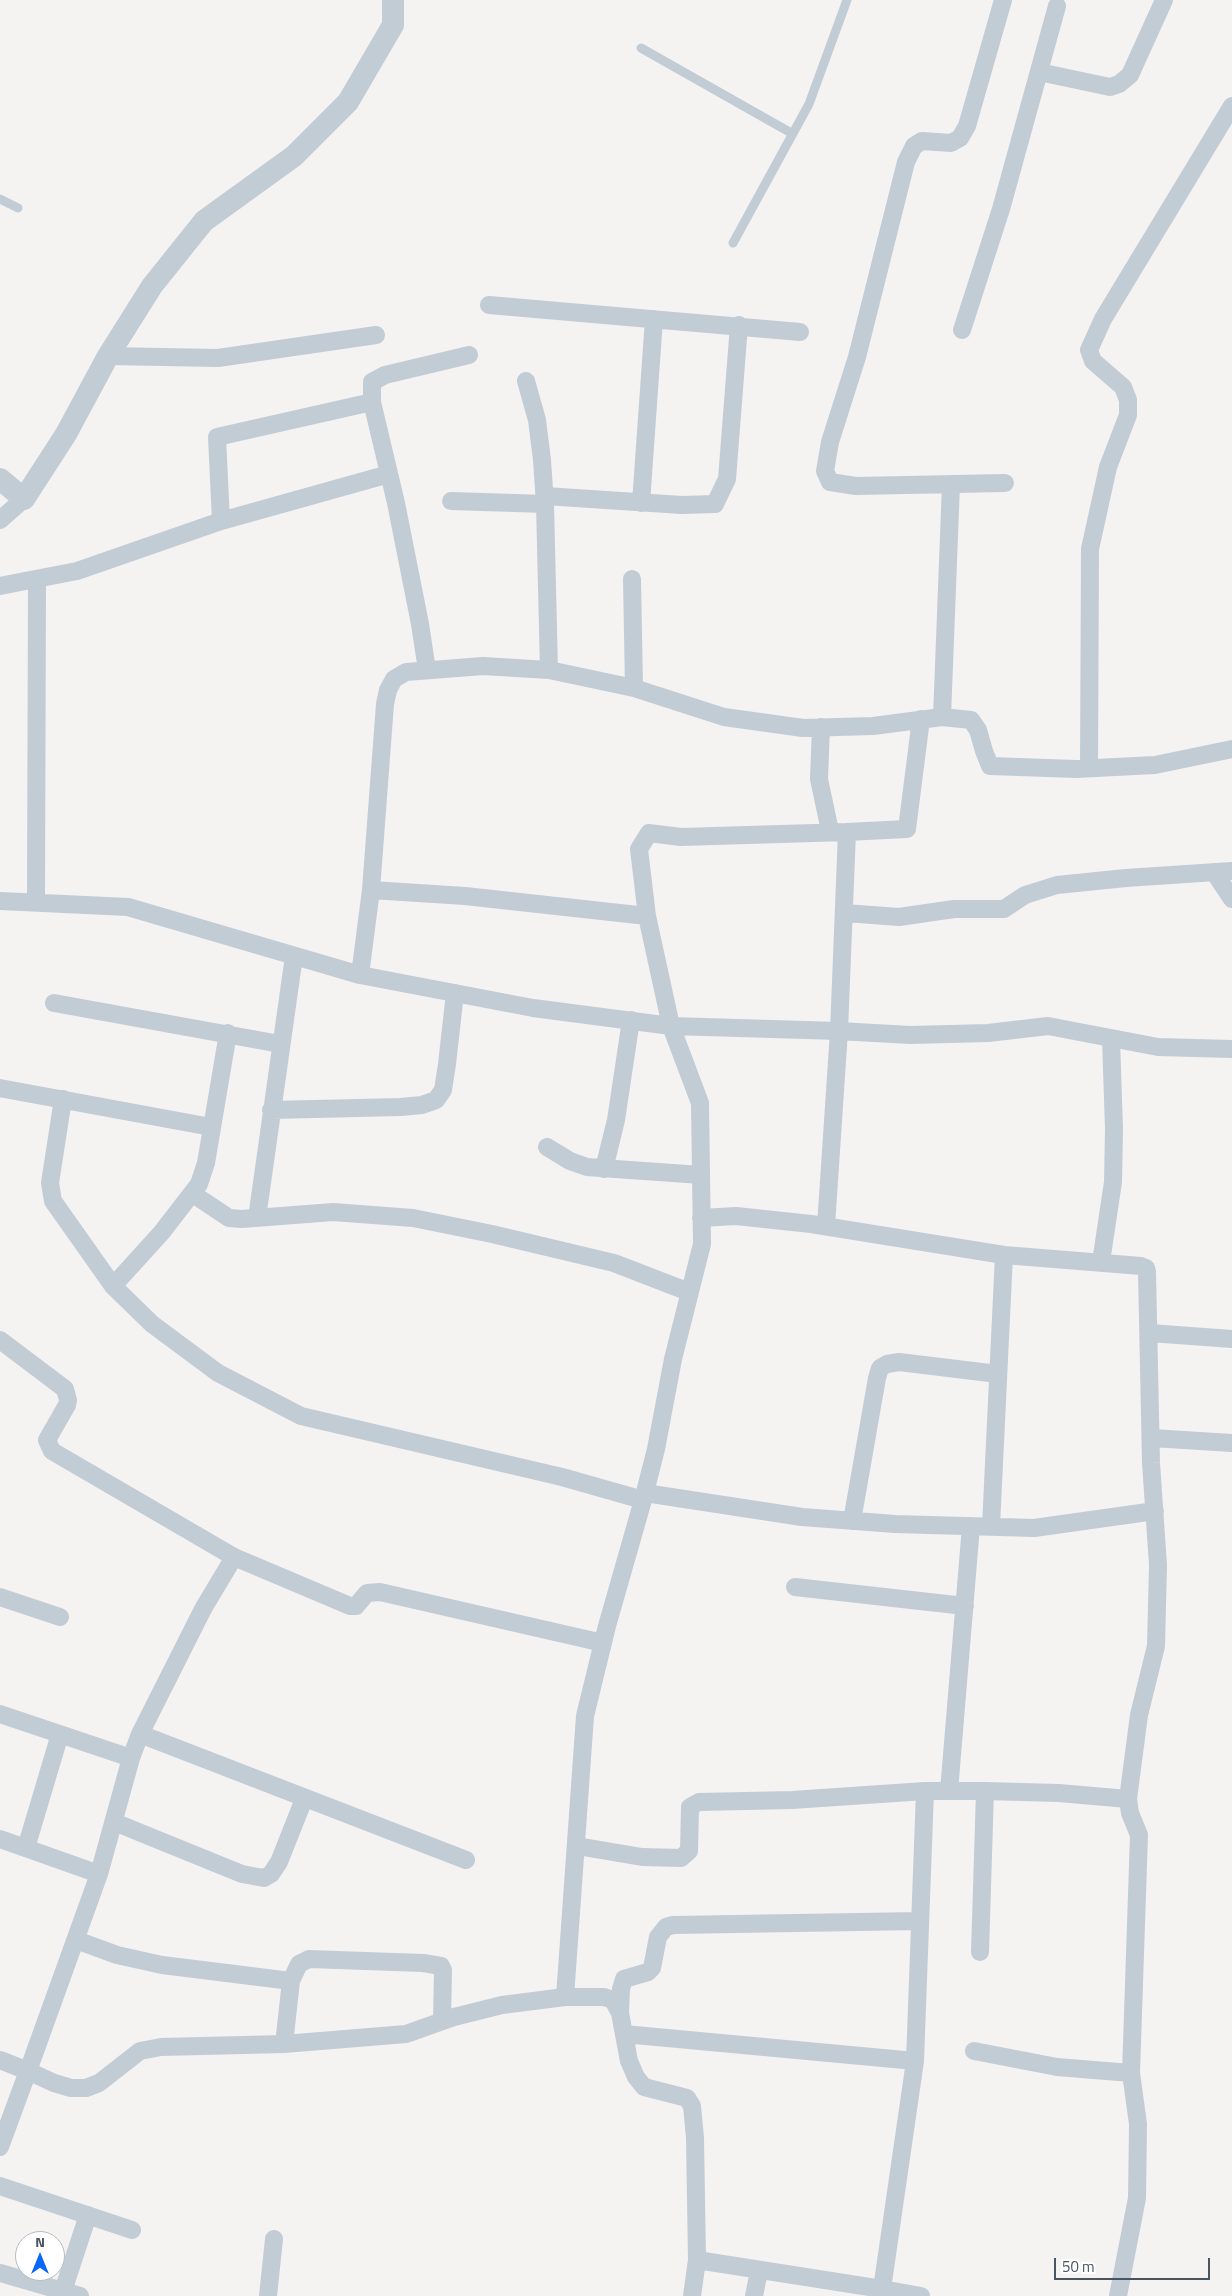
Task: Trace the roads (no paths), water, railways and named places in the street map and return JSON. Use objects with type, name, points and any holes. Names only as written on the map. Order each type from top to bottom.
[{"type":"street","points":[[0,520],[24,499],[66,434],[108,356],[152,286],[204,222],[294,156],[348,102],[392,25],[392,0]]},
{"type":"street","points":[[1003,0],[967,126],[960,138],[951,142],[922,141],[914,146],[906,162],[857,357],[825,464],[826,478],[838,485],[1005,483]]},
{"type":"street","points":[[1039,72],[1110,88],[1120,84],[1130,75],[1164,0]]},
{"type":"street","points":[[962,330],[1001,209],[1057,6]]},
{"type":"street","points":[[1089,768],[1090,549],[1108,467],[1128,415],[1128,400],[1123,387],[1092,361],[1089,350],[1103,319],[1232,106]]},
{"type":"street","points":[[489,305],[740,325],[800,332]]},
{"type":"street","points":[[642,503],[654,319]]},
{"type":"street","points":[[451,501],[545,500],[702,506],[715,504],[727,480],[740,325]]},
{"type":"street","points":[[108,356],[218,358],[376,335]]},
{"type":"street","points":[[427,670],[420,624],[372,402],[372,382],[376,379],[469,355]]},
{"type":"street","points":[[526,381],[537,420],[545,500],[549,670]]},
{"type":"street","points":[[221,521],[217,437],[372,402]]},
{"type":"street","points":[[0,586],[77,571],[221,521],[389,474]]},
{"type":"street","points":[[0,479],[24,499]]},
{"type":"street","points":[[942,717],[950,484]]},
{"type":"street","points":[[36,901],[37,579]]},
{"type":"street","points":[[632,579],[634,688]]},
{"type":"street","points":[[360,975],[371,890],[388,690],[394,679],[406,672],[483,666],[549,670],[634,688],[724,717],[803,728],[873,726],[942,717],[971,720],[978,730],[990,766],[1089,768],[1154,766],[1232,749]]},
{"type":"street","points":[[565,1997],[585,1716],[603,1643],[644,1497],[689,1292],[702,1244],[700,1103],[671,1026],[647,916],[639,849],[649,833],[681,837],[908,829],[921,720]]},
{"type":"street","points":[[821,727],[819,779],[839,831],[844,913],[839,1032],[826,1226]]},
{"type":"street","points":[[844,913],[900,917],[954,908],[1004,908],[1025,895],[1058,885],[1232,871]]},
{"type":"street","points":[[1214,872],[1232,899]]},
{"type":"street","points":[[371,890],[465,896],[647,916]]},
{"type":"street","points":[[0,901],[36,901],[128,907],[360,975],[533,1008],[671,1026],[910,1035],[988,1033],[1048,1026],[1158,1047],[1232,1049]]},
{"type":"street","points":[[257,1218],[280,1044],[294,956]]},
{"type":"street","points":[[272,1110],[401,1107],[422,1105],[436,1100],[443,1090],[454,993]]},
{"type":"street","points":[[54,1003],[228,1033],[280,1044]]},
{"type":"street","points":[[604,1169],[616,1120],[631,1020]]},
{"type":"street","points":[[113,1286],[162,1232],[193,1194],[206,1163],[228,1033]]},
{"type":"street","points":[[1100,1262],[1113,1182],[1114,1130],[1111,1039]]},
{"type":"street","points":[[0,1088],[211,1127]]},
{"type":"street","points":[[63,1099],[50,1184],[53,1202],[113,1286],[152,1324],[218,1373],[301,1416],[644,1497],[802,1517],[852,1521],[1034,1528],[1154,1511]]},
{"type":"street","points":[[547,1148],[570,1161],[587,1167],[701,1175]]},
{"type":"street","points":[[193,1194],[229,1218],[257,1218],[334,1212],[413,1218],[492,1234],[614,1264],[689,1292]]},
{"type":"street","points":[[701,1218],[736,1216],[826,1226],[1004,1255],[1100,1262],[1146,1268],[1149,1282],[1154,1511],[1158,1565],[1156,1646],[1139,1715],[1128,1798],[1130,1813],[1139,1835],[1131,2074],[1138,2124],[1136,2198],[1118,2296]]},
{"type":"street","points":[[991,1526],[1004,1255]]},
{"type":"street","points":[[1150,1333],[1232,1339]]},
{"type":"street","points":[[0,1340],[65,1389],[68,1400],[67,1406],[47,1440],[52,1451],[234,1557],[350,1606],[356,1606],[366,1594],[380,1592],[603,1643]]},
{"type":"street","points":[[852,1521],[880,1368],[887,1364],[899,1362],[998,1374]]},
{"type":"street","points":[[1152,1438],[1232,1443]]},
{"type":"street","points":[[949,1791],[971,1526]]},
{"type":"street","points":[[0,2147],[99,1874],[131,1758],[140,1734],[203,1609],[234,1557]]},
{"type":"street","points":[[795,1587],[965,1606]]},
{"type":"street","points":[[0,1597],[60,1617]]},
{"type":"street","points":[[0,1714],[131,1758]]},
{"type":"street","points":[[26,1848],[60,1734]]},
{"type":"street","points":[[140,1734],[304,1799],[466,1860]]},
{"type":"street","points":[[577,1846],[642,1857],[681,1858],[689,1852],[690,1807],[699,1802],[792,1800],[925,1791],[985,1790],[1128,1798]]},
{"type":"street","points":[[980,1952],[985,1790]]},
{"type":"street","points":[[882,2288],[915,2061],[925,1791]]},
{"type":"street","points":[[114,1822],[242,1874],[264,1878],[272,1874],[280,1862],[304,1799]]},
{"type":"street","points":[[0,1839],[99,1874]]},
{"type":"street","points":[[692,2296],[697,2260],[695,2138],[692,2106],[687,2098],[644,2087],[636,2077],[629,2061],[620,2012],[621,1989],[624,1979],[648,1972],[652,1968],[658,1937],[666,1927],[673,1924],[920,1921]]},
{"type":"street","points":[[76,1940],[117,1955],[162,1965],[291,1981]]},
{"type":"street","points":[[284,2044],[291,1981],[299,1964],[309,1959],[435,1964],[441,1966],[443,1970],[442,2021]]},
{"type":"street","points":[[0,2060],[54,2083],[71,2088],[86,2088],[99,2083],[140,2051],[161,2047],[284,2044],[406,2034],[442,2021],[502,2005],[565,1997],[604,1997],[613,2000],[620,2012]]},
{"type":"street","points":[[624,2034],[915,2061]]},
{"type":"street","points":[[974,2051],[1057,2067],[1131,2074]]},
{"type":"street","points":[[0,2186],[132,2230]]},
{"type":"street","points":[[0,2273],[72,2294],[88,2216]]},
{"type":"street","points":[[268,2296],[274,2239]]},
{"type":"street","points":[[697,2260],[759,2271],[882,2288],[920,2296]]},
{"type":"street","points":[[754,2296],[759,2271]]},
{"type":"lane","points":[[733,243],[808,104],[847,0]]},
{"type":"lane","points":[[641,48],[793,134]]},
{"type":"lane","points":[[0,199],[18,208]]}]
